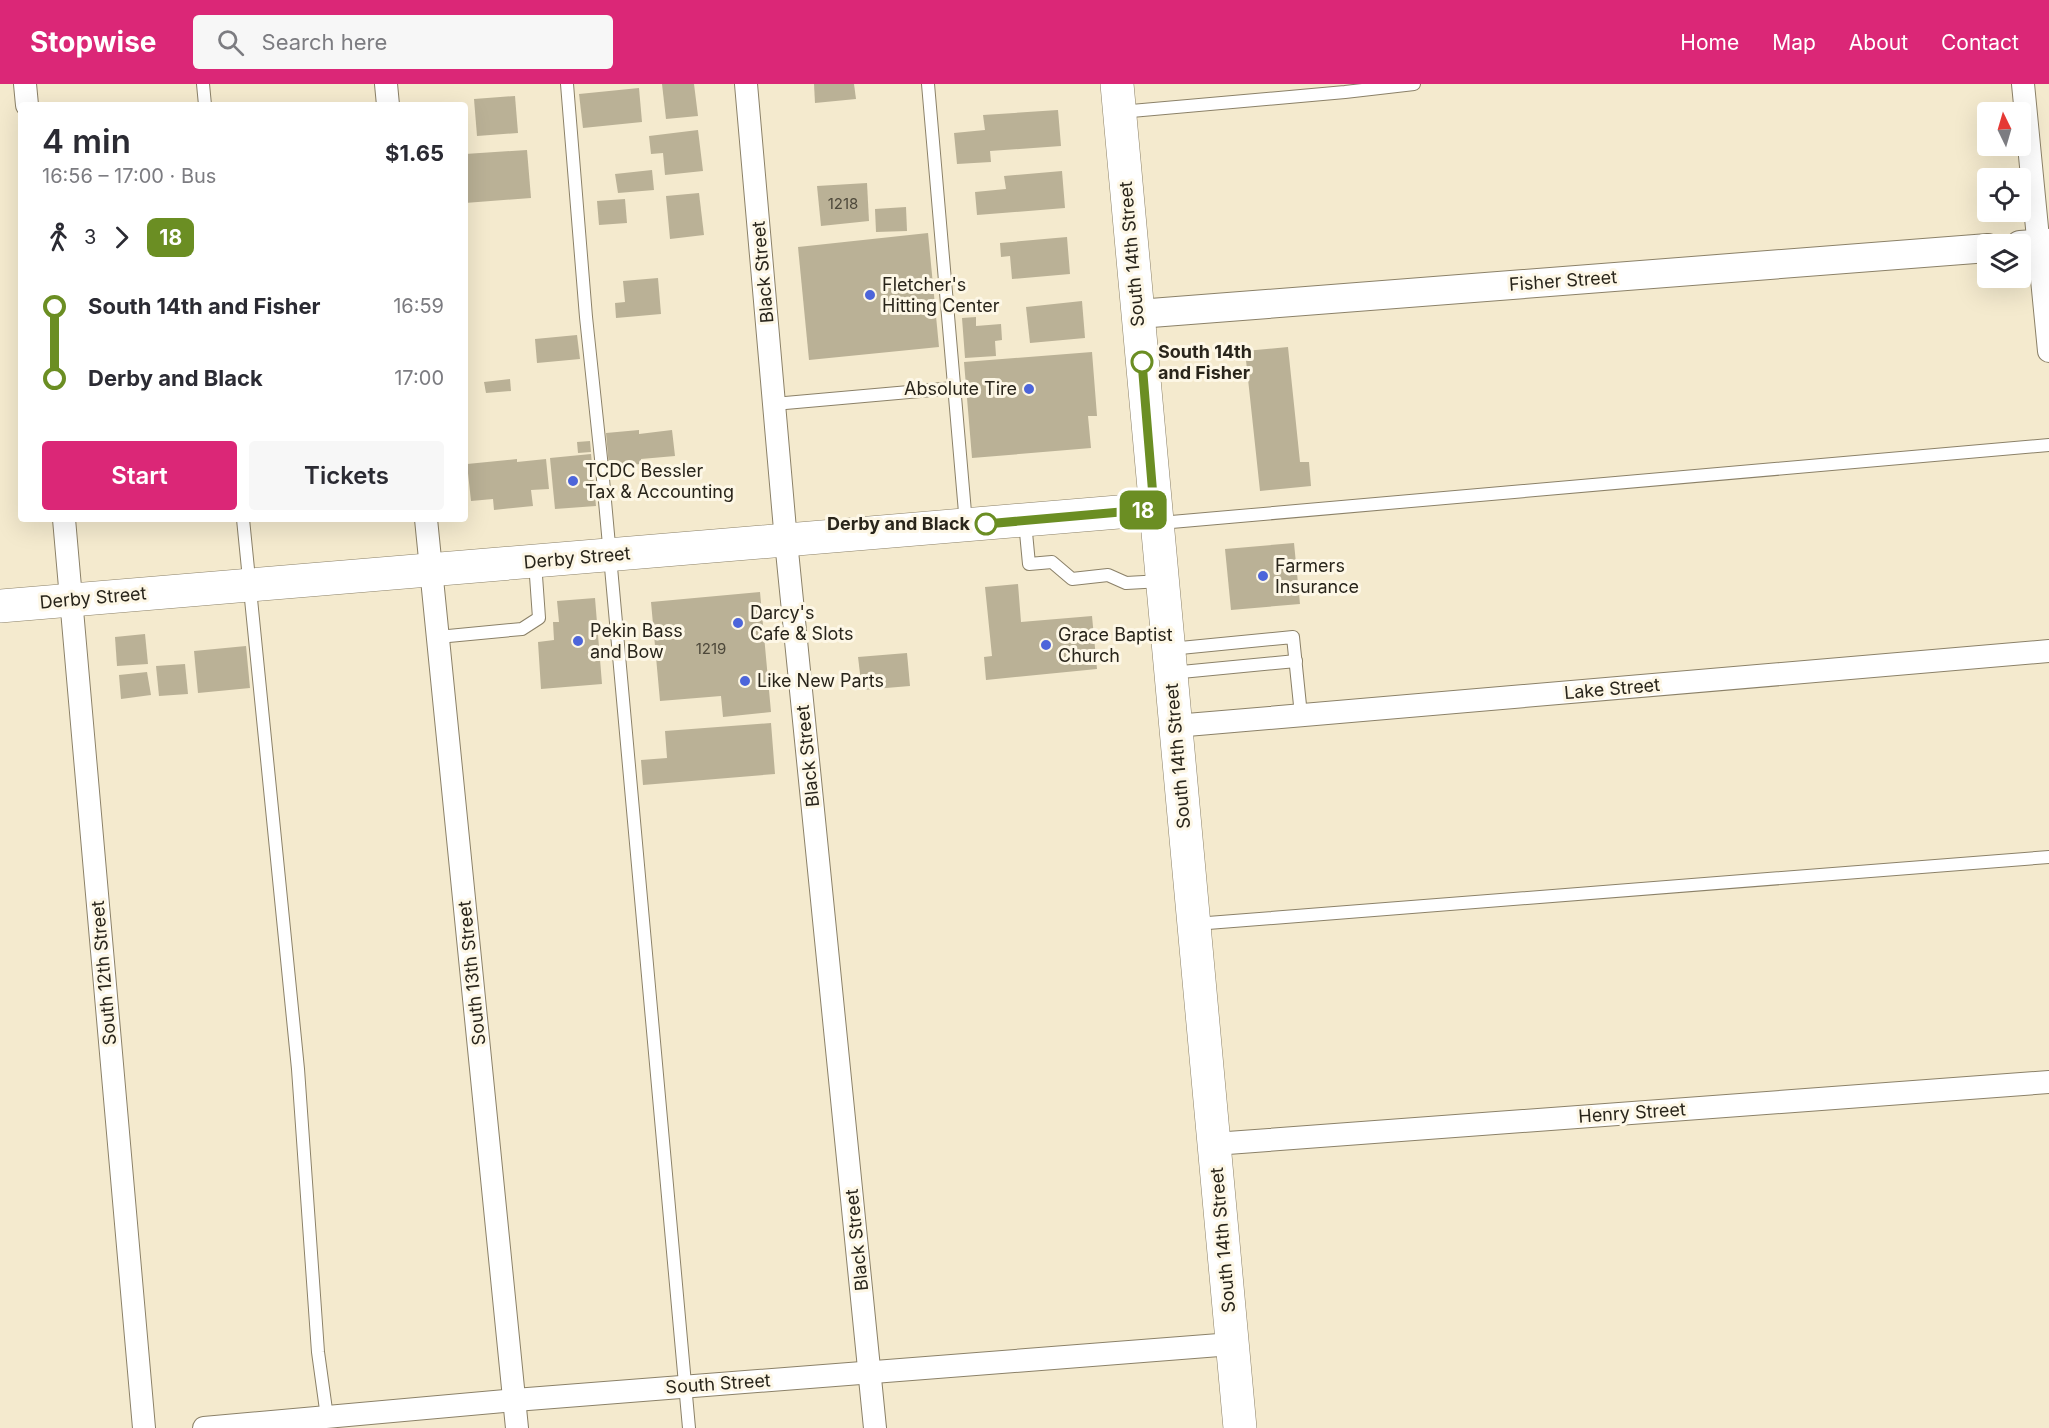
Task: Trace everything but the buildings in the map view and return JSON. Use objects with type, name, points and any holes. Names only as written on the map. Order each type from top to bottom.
[{"type":"main road","name":"South 14th Street","points":[[1118,98],[1240,1428]]},
{"type":"main road","name":"Derby Street","points":[[0,606],[1025,520],[1155,516]]},
{"type":"street","points":[[25,84],[27,102]]},
{"type":"street","points":[[386,84],[388,102]]},
{"type":"street","name":"Black Street","points":[[746,84],[786,541],[875,1428]]},
{"type":"street","points":[[2023,84],[2036,244],[2049,351]]},
{"type":"street","name":"Fisher Street","points":[[1138,314],[1977,249]]},
{"type":"street","name":"South 12th Street","points":[[64,522],[144,1428]]},
{"type":"street","name":"South 13th Street","points":[[426,522],[517,1428]]},
{"type":"street","name":"Lake Street","points":[[1175,726],[2049,651]]},
{"type":"street","name":"Henry Street","points":[[1214,1144],[2049,1082]]},
{"type":"street","name":"South Street","points":[[204,1428],[684,1386],[1232,1344]]},
{"type":"lane","points":[[203,84],[205,102]]},
{"type":"lane","points":[[567,84],[689,1428]]},
{"type":"lane","points":[[928,84],[967,525]]},
{"type":"lane","points":[[1118,98],[1175,108],[1414,84]]},
{"type":"lane","points":[[774,404],[954,388]]},
{"type":"lane","points":[[1155,516],[2049,445]]},
{"type":"lane","points":[[1025,520],[1029,564],[1052,562],[1072,579],[1108,575],[1126,584],[1162,581]]},
{"type":"lane","points":[[243,522],[297,1057],[318,1352],[327,1417]]},
{"type":"lane","points":[[438,637],[522,629],[540,618],[535,561]]},
{"type":"lane","points":[[1169,661],[1293,637],[1301,716]]},
{"type":"lane","points":[[1169,661],[1296,661]]},
{"type":"lane","points":[[1194,924],[2049,857]]},
{"type":"bus line","name":"18","points":[[986,524],[1154,509],[1142,362]]},
{"type":"place","name":"Fletcher's Hitting Center","points":[[870,295]]},
{"type":"place","name":"South 14th and Fisher","points":[[1142,362]]},
{"type":"place","name":"Absolute Tire","points":[[1029,389]]},
{"type":"place","name":"TCDC Bessler Tax & Accounting","points":[[573,481]]},
{"type":"place","name":"Derby and Black","points":[[986,524]]},
{"type":"place","name":"Farmers Insurance","points":[[1263,576]]},
{"type":"place","name":"Darcy's Cafe & Slots","points":[[738,623]]},
{"type":"place","name":"Pekin Bass and Bow","points":[[578,641]]},
{"type":"place","name":"Grace Baptist Church","points":[[1046,645]]},
{"type":"place","name":"Like New Parts","points":[[745,681]]}]
